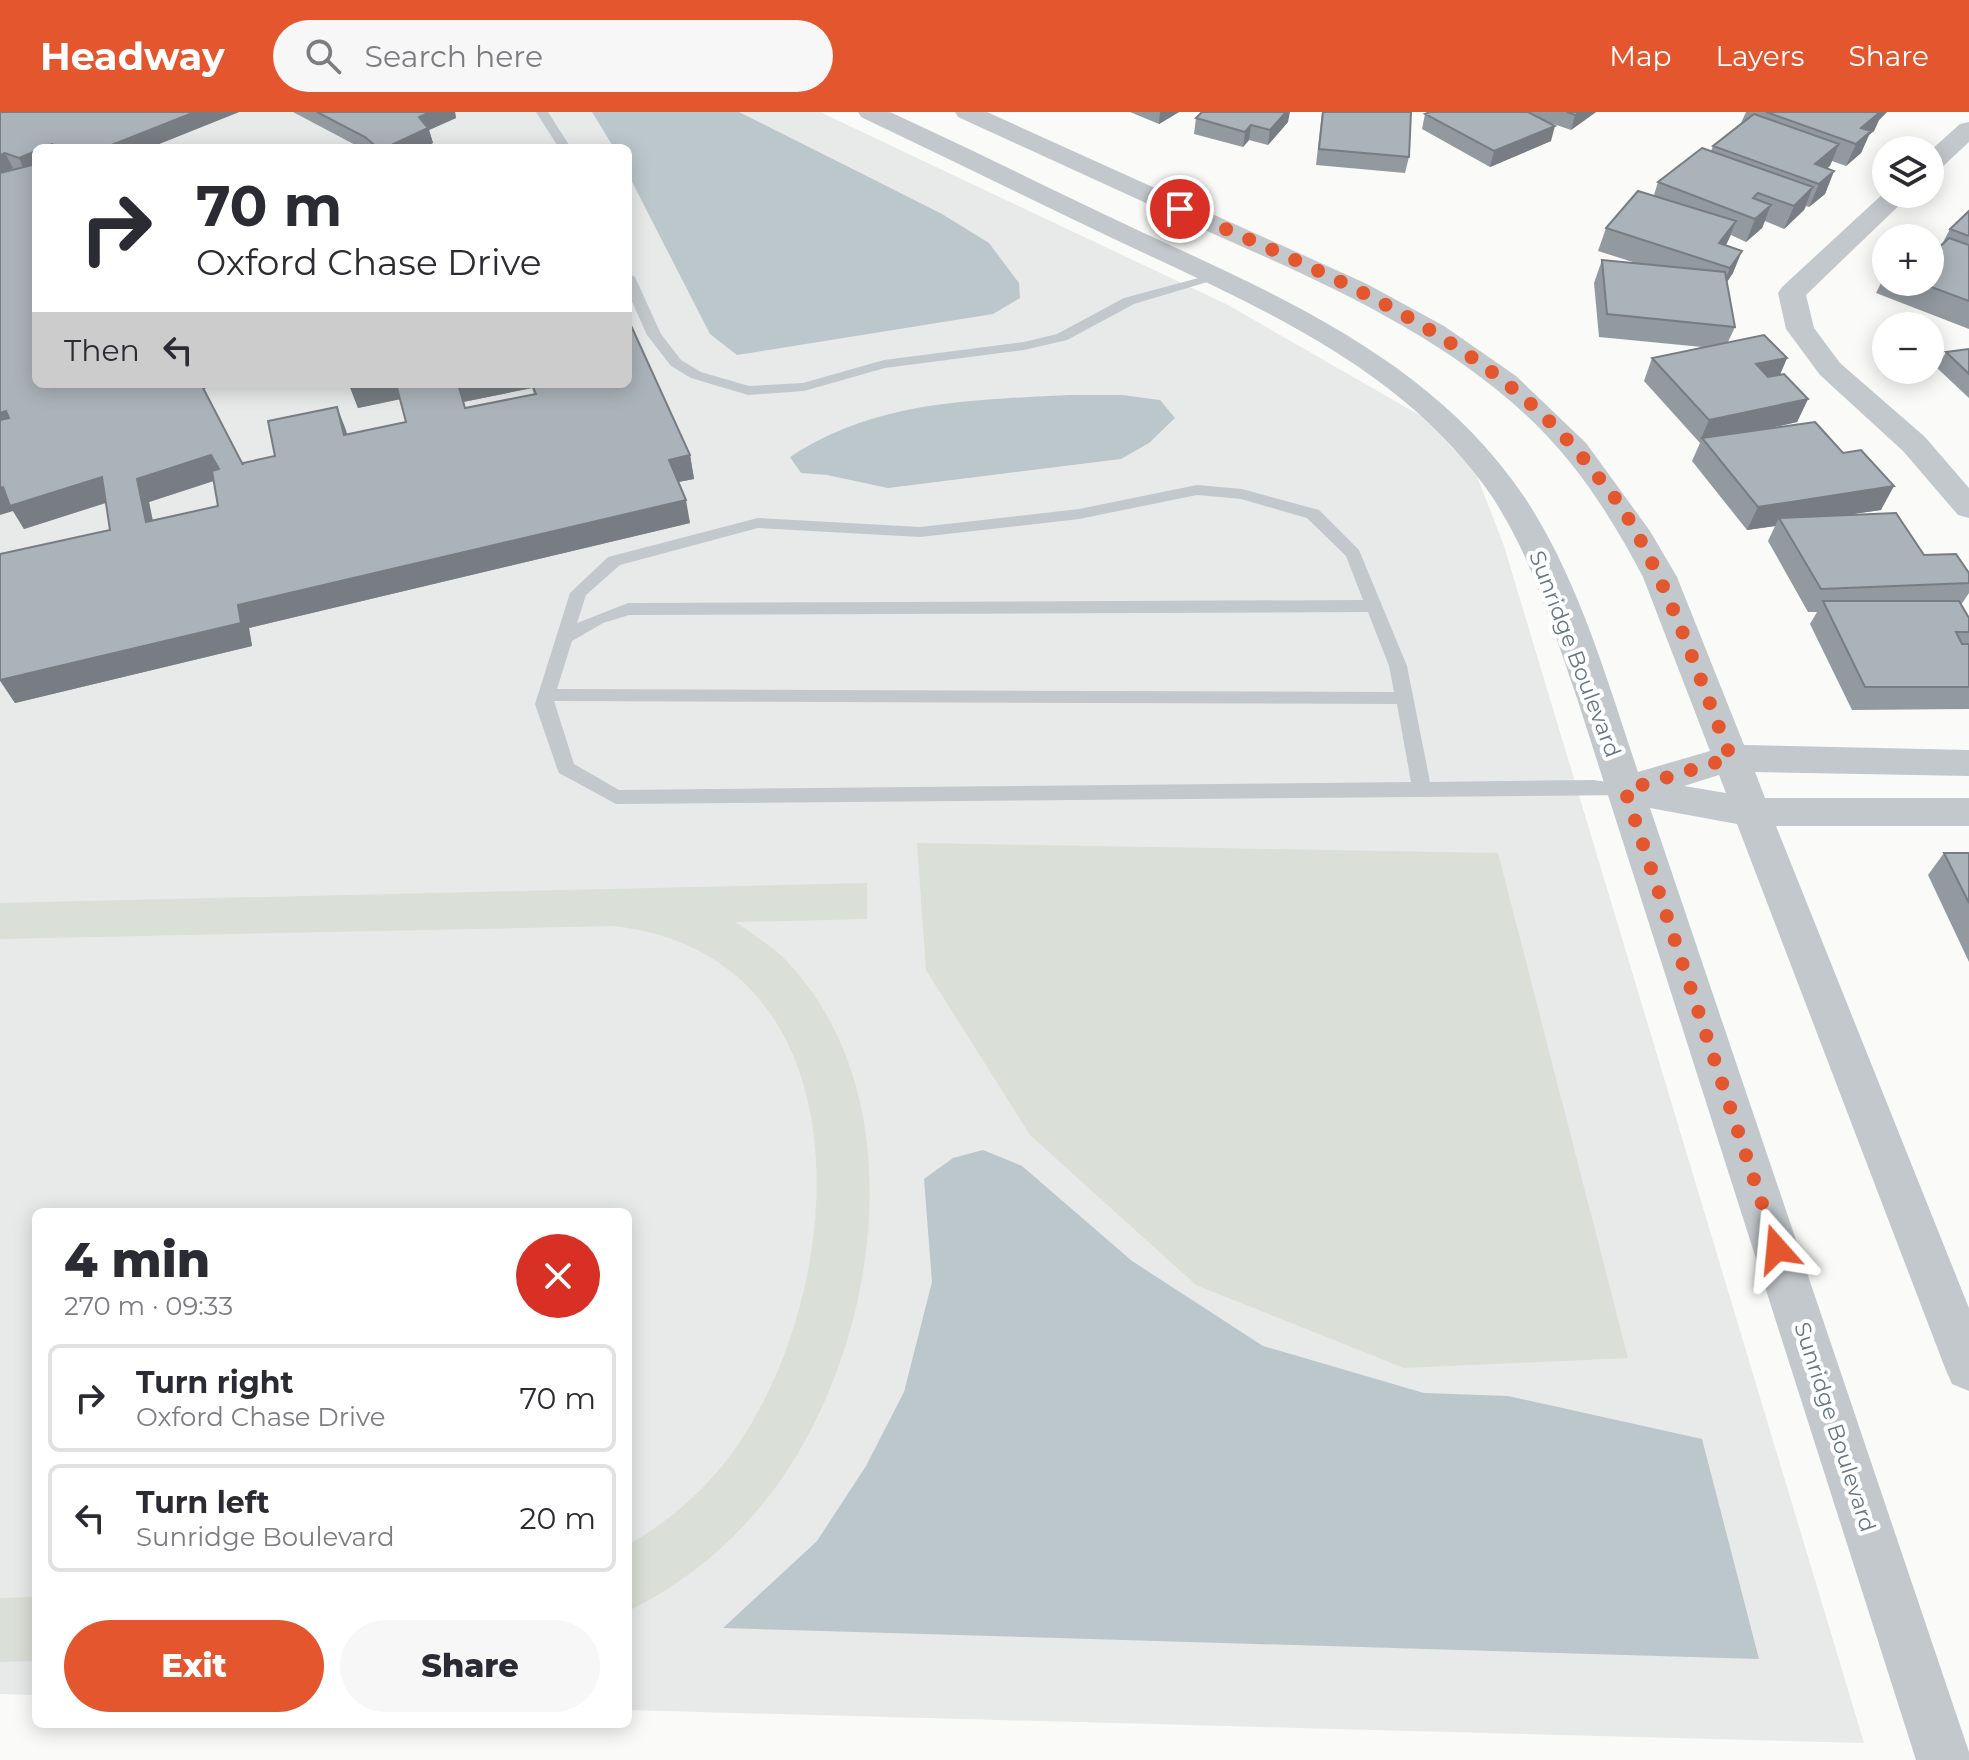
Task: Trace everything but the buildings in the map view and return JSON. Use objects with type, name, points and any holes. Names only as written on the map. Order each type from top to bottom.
[{"type":"street","name":"Sunridge Boulevard","points":[[870,112],[1294,314],[1372,360],[1445,422],[1495,479],[1524,521],[1558,594],[1625,790],[1944,1760]]},
{"type":"street","points":[[967,112],[1373,297],[1447,340],[1496,374],[1538,410],[1578,452],[1623,510],[1660,577],[1969,1368]]},
{"type":"street","points":[[1944,152],[1969,129]]},
{"type":"street","points":[[1883,208],[1792,293],[1800,329],[1830,369],[1914,444],[1969,508]]},
{"type":"street","points":[[1625,790],[1731,758],[1969,763]]},
{"type":"street","points":[[1913,763],[1954,812]]},
{"type":"street","points":[[1625,790],[1751,812],[1954,812]]},
{"type":"lane","points":[[542,112],[562,144]]},
{"type":"lane","points":[[632,286],[654,335],[676,363],[696,375],[748,391],[804,387],[884,364],[1024,346],[1062,337],[1083,322],[1129,301],[1217,277]]},
{"type":"lane","points":[[1422,789],[1398,666],[1353,554],[1313,514],[1242,494],[1197,490],[1079,514],[920,532],[758,523],[614,561],[578,593],[544,704],[566,768],[616,797],[1422,789],[1593,787],[1625,790]]},
{"type":"lane","points":[[564,638],[597,619],[628,609],[1374,606]]},
{"type":"lane","points":[[547,695],[1405,698]]},
{"type":"shaded area","points":[[0,112],[820,112],[1228,305],[1463,440],[1504,546],[1864,1743],[632,1710],[632,1208],[32,1208],[32,1695],[0,1694]]},
{"type":"shaded area","points":[[592,112],[739,112],[942,214],[989,243],[1019,283],[1020,298],[993,314],[737,355],[710,334],[632,182],[632,144],[612,144]]},
{"type":"shaded area","points":[[1122,395],[1160,400],[1175,418],[1149,443],[1121,459],[888,488],[827,475],[801,473],[790,457],[822,438],[890,414],[960,402]]},
{"type":"shaded area","points":[[917,843],[1498,853],[1628,1358],[1404,1368],[1196,1285],[1030,1135],[926,970]]},
{"type":"shaded area","points":[[867,883],[867,919],[736,922],[787,961],[832,1024],[856,1088],[868,1157],[868,1228],[858,1299],[838,1368],[810,1431],[775,1488],[744,1525],[709,1558],[670,1587],[632,1609],[632,1542],[690,1500],[716,1473],[739,1443],[776,1375],[802,1298],[815,1215],[814,1134],[795,1059],[757,996],[697,950],[614,926],[0,939],[0,903]]},
{"type":"shaded area","points":[[983,1150],[1022,1166],[1132,1261],[1263,1346],[1424,1393],[1508,1396],[1702,1439],[1759,1659],[723,1628],[817,1541],[866,1466],[904,1392],[932,1282],[924,1179],[953,1158]]},
{"type":"shaded area","points":[[32,1597],[32,1661],[0,1662],[0,1598]]},
{"type":"route","points":[[1180,209],[1373,297],[1447,340],[1496,374],[1538,410],[1578,452],[1623,510],[1660,577],[1731,758],[1625,790],[1777,1249]]}]
